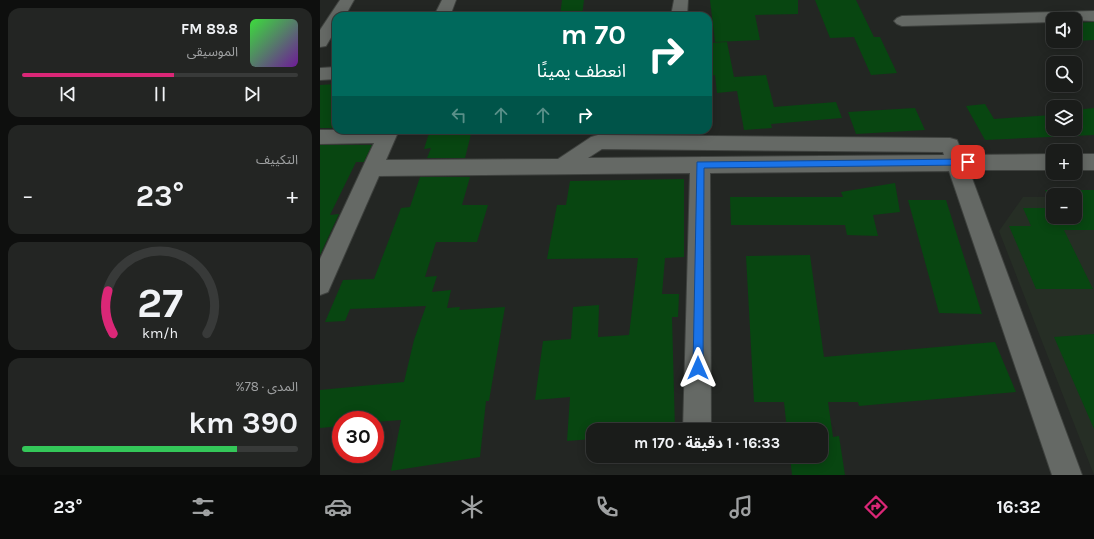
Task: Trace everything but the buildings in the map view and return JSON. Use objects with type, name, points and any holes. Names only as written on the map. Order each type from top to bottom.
[{"type":"street","points":[[337,12],[347,0]]},
{"type":"street","points":[[444,12],[449,0]]},
{"type":"street","points":[[680,12],[681,0]]},
{"type":"street","points":[[902,21],[1094,16]]},
{"type":"street","points":[[320,42],[331,20]]},
{"type":"street","points":[[320,74],[332,73]]},
{"type":"street","points":[[320,137],[372,134]]},
{"type":"street","points":[[322,276],[389,134]]},
{"type":"street","points":[[562,166],[598,142],[679,136],[950,145],[954,162],[1067,475]]},
{"type":"street","points":[[373,168],[1046,162]]},
{"type":"street","points":[[1082,162],[1094,162]]},
{"type":"street","points":[[698,423],[700,164]]},
{"type":"shaded area","points":[[1023,197],[1046,197],[1046,224],[1082,224],[1082,210],[1094,197],[1094,475],[999,231]]},
{"type":"route","points":[[698,368],[700,164],[968,162]]}]
